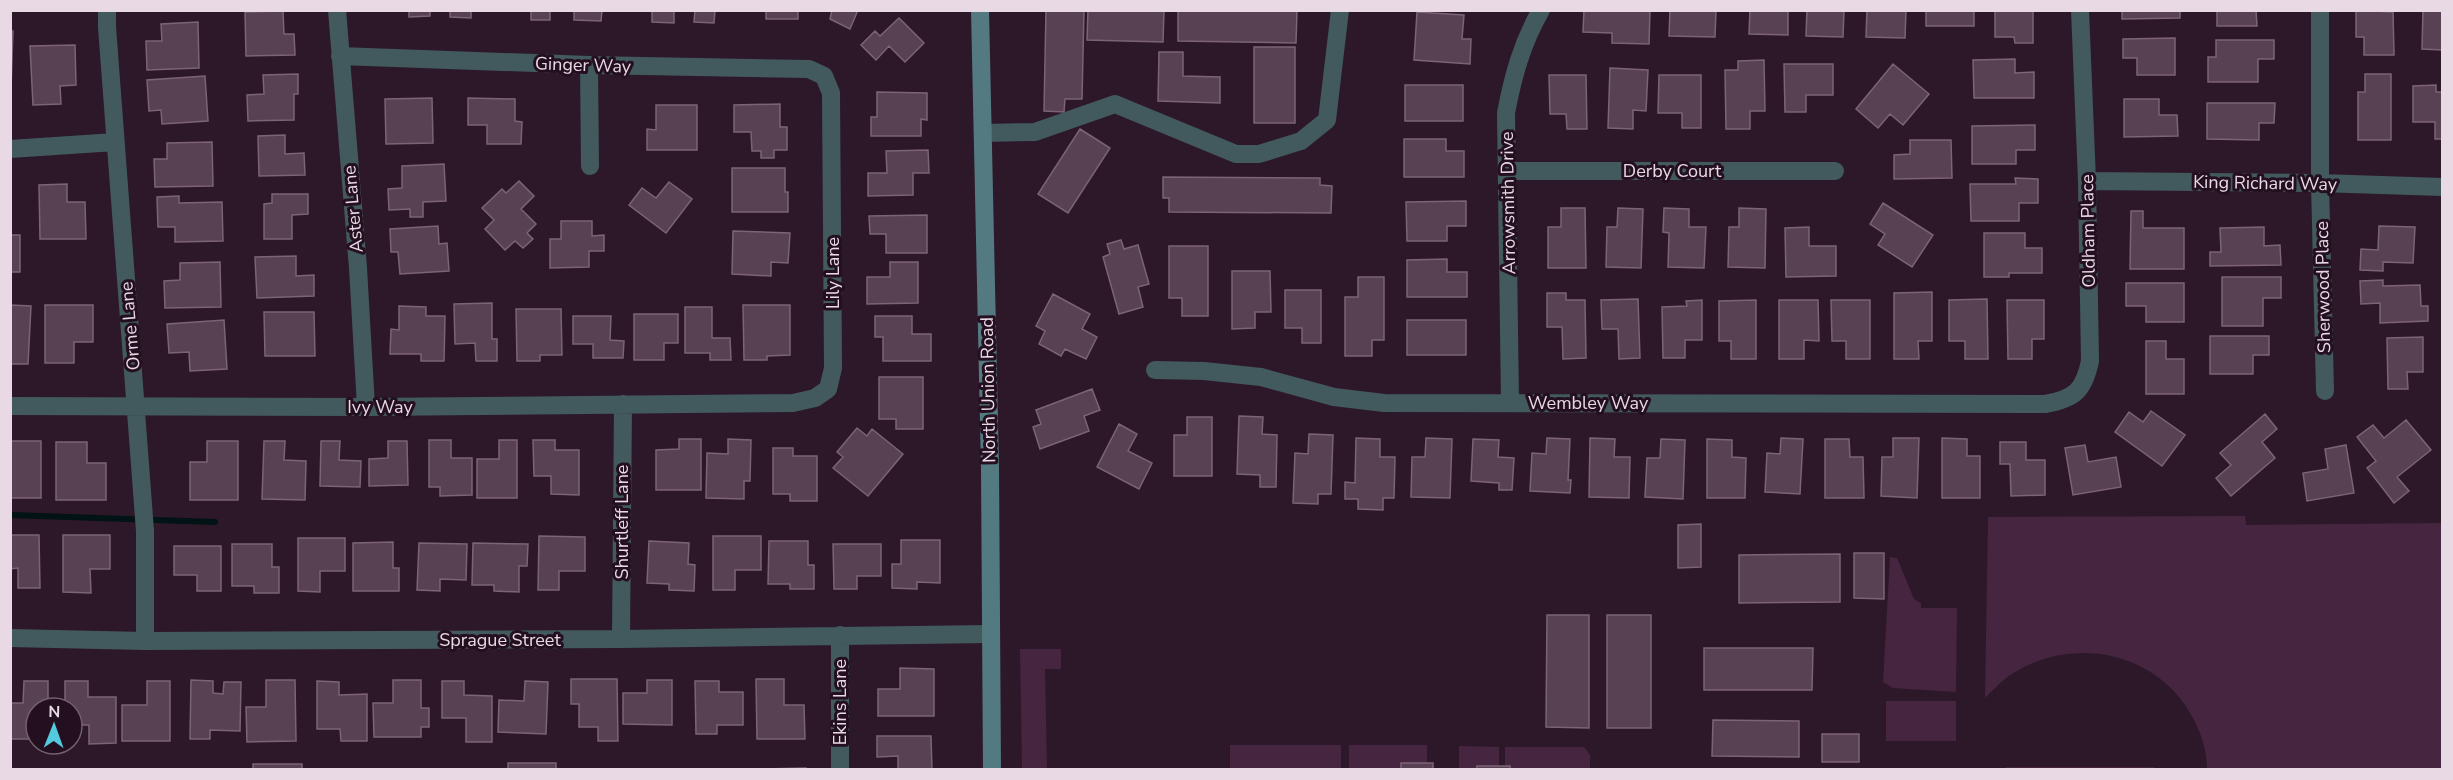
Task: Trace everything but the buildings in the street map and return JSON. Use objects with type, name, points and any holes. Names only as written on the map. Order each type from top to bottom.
[{"type":"street","name":"Orme Lane","points":[[107,10],[115,142],[146,531],[146,641]]},
{"type":"street","name":"Aster Lane","points":[[337,10],[358,268],[366,407]]},
{"type":"street","name":"North Union Road","points":[[980,10],[990,456],[992,770]]},
{"type":"street","points":[[982,133],[1035,132],[1115,104],[1236,154],[1259,154],[1301,141],[1328,120],[1340,10]]},
{"type":"street","name":"Arrowsmith Drive","points":[[1510,402],[1506,113],[1514,70],[1541,10]]},
{"type":"street","name":"Oldham Place","points":[[2024,404],[2045,404],[2066,400],[2086,379],[2090,361],[2087,181],[2080,10]]},
{"type":"street","name":"Sherwood Place","points":[[2320,10],[2320,183],[2325,391]]},
{"type":"street","name":"Ginger Way","points":[[340,56],[589,65],[809,69],[824,76]]},
{"type":"street","points":[[589,65],[590,166]]},
{"type":"street","name":"Lily Lane","points":[[749,403],[793,403],[815,398],[828,389],[833,368],[831,93],[824,76]]},
{"type":"street","points":[[10,149],[115,142]]},
{"type":"street","name":"Derby Court","points":[[1508,171],[1835,171]]},
{"type":"street","name":"King Richard Way","points":[[2087,181],[2320,183],[2442,187]]},
{"type":"street","name":"Wembley Way","points":[[1155,370],[1204,370],[1261,377],[1334,397],[1384,403],[2024,404]]},
{"type":"street","name":"Ivy Way","points":[[10,406],[366,407],[749,403]]},
{"type":"street","name":"Shurtleff Lane","points":[[621,639],[623,404]]},
{"type":"street","name":"Sprague Street","points":[[10,638],[146,641],[621,639],[990,634]]},
{"type":"street","name":"Ekins Lane","points":[[840,635],[840,770]]},
{"type":"shaded area","points":[[2245,516],[2246,525],[2442,523],[2442,769],[2207,769],[2198,728],[2185,705],[2151,672],[2108,655],[2085,653],[2062,655],[2039,661],[2008,676],[1985,698],[1988,517]]},
{"type":"shaded area","points":[[1890,557],[1897,558],[1914,599],[1921,603],[1921,608],[1957,608],[1956,692],[1893,688],[1883,682]]},
{"type":"shaded area","points":[[1020,649],[1061,649],[1061,669],[1045,669],[1047,769],[1022,769]]},
{"type":"shaded area","points":[[1886,701],[1956,701],[1956,741],[1886,741]]},
{"type":"shaded area","points":[[1230,745],[1341,745],[1341,769],[1230,769]]},
{"type":"shaded area","points":[[1349,745],[1427,745],[1427,763],[1402,763],[1401,769],[1349,769]]},
{"type":"shaded area","points":[[1459,746],[1499,747],[1499,766],[1459,769]]},
{"type":"shaded area","points":[[1505,747],[1584,747],[1590,755],[1590,769],[1510,769],[1509,766],[1505,766]]},
{"type":"shaded area","points":[[2006,767],[2154,767],[2154,769],[2006,770]]},
{"type":"waterway","points":[[10,515],[215,522]]}]
